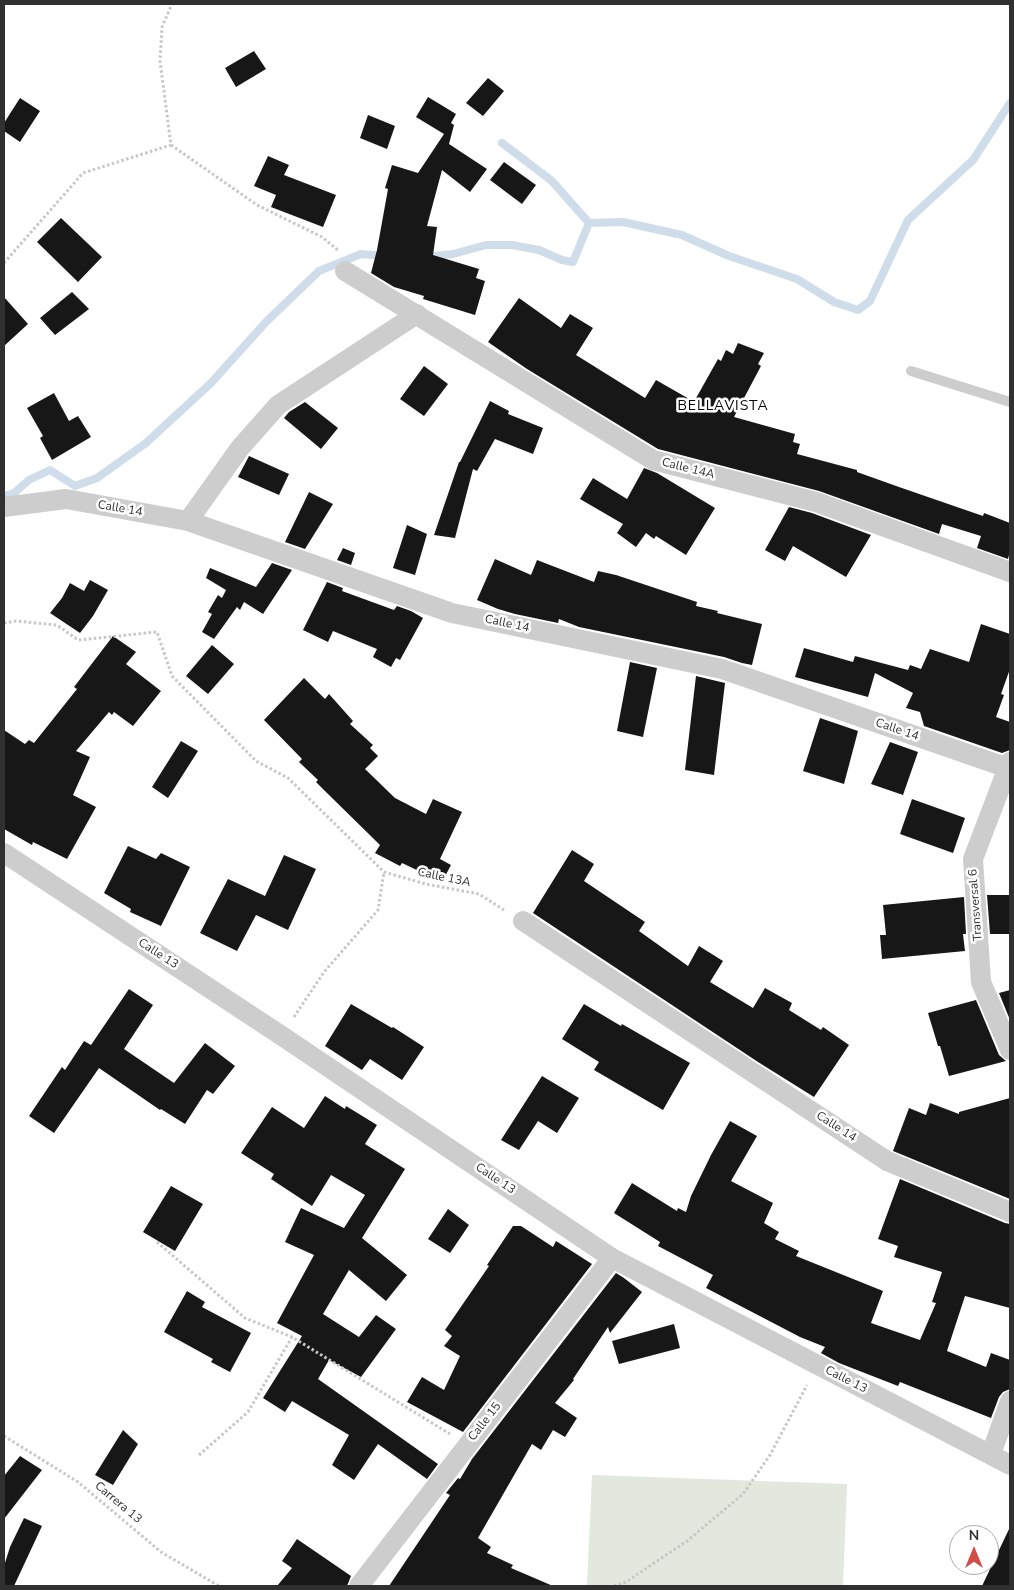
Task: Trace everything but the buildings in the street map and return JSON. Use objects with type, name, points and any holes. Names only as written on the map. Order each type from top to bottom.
[{"type":"street","name":"Calle 14A","points":[[345,271],[653,460],[816,502],[1010,572]]},
{"type":"street","points":[[188,522],[240,448],[278,405],[417,314]]},
{"type":"street","name":"Calle 14","points":[[4,507],[66,499],[188,522],[452,613],[722,669],[1009,765]]},
{"type":"street","name":"Transversal 6","points":[[1009,765],[973,859],[981,982],[1010,1050]]},
{"type":"street","name":"Calle 13","points":[[4,853],[282,1036],[612,1258],[1010,1465]]},
{"type":"street","name":"Calle 14","points":[[523,921],[887,1161],[1010,1212]]},
{"type":"street","name":"Calle 15","points":[[359,1586],[612,1258]]},
{"type":"street","points":[[992,1454],[1010,1400]]},
{"type":"lane","points":[[911,371],[1010,402]]},
{"type":"path","points":[[172,4],[162,27],[160,61],[170,145],[256,205],[322,237],[339,251]]},
{"type":"path","points":[[4,263],[83,173],[170,145]]},
{"type":"path","points":[[4,623],[16,621],[58,625],[78,640],[157,632],[172,676],[256,761],[288,778],[384,872],[378,910],[324,972],[282,1036]]},
{"type":"path","name":"Calle 13A","points":[[384,872],[426,884],[478,894],[523,921]]},
{"type":"path","points":[[157,1242],[245,1318],[292,1337],[468,1444]]},
{"type":"path","points":[[199,1455],[248,1412],[292,1337]]},
{"type":"path","points":[[614,1586],[626,1582],[687,1541],[743,1494],[770,1455],[817,1365]]},
{"type":"path","name":"Carrera 13","points":[[4,1436],[78,1482],[161,1552],[219,1586]]},
{"type":"shaded area","points":[[592,1475],[847,1484],[843,1586],[587,1586]]},
{"type":"waterway","points":[[502,143],[552,181],[589,223],[623,222],[682,235],[729,256],[797,279],[834,302],[858,310],[870,301],[908,220],[973,160],[1010,103]]},
{"type":"waterway","points":[[426,257],[453,254],[486,245],[512,245],[539,250],[562,260],[573,262],[589,223]]},
{"type":"waterway","points":[[4,496],[13,494],[29,480],[50,470],[75,486],[97,478],[146,443],[211,383],[266,322],[319,271],[361,254],[385,256]]},
{"type":"district","name":"BELLAVISTA","points":[[723,407]]}]
